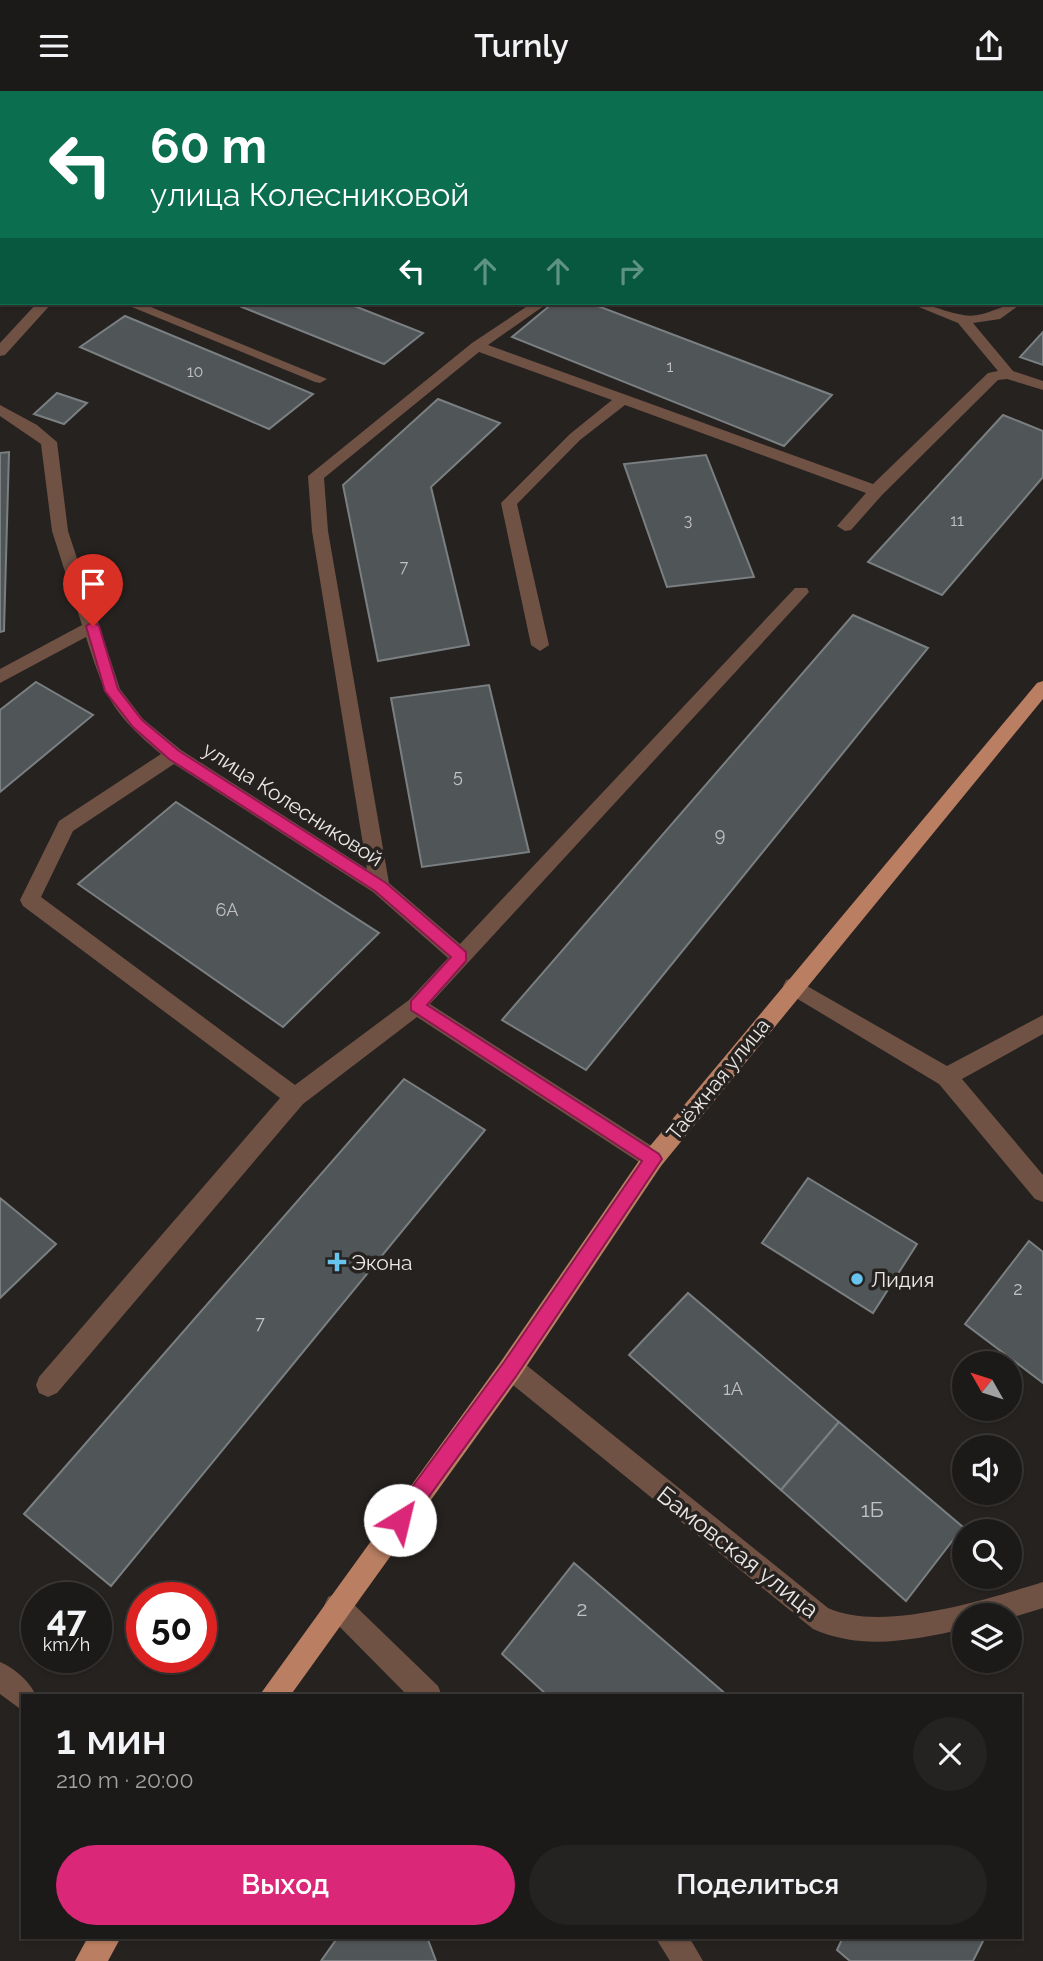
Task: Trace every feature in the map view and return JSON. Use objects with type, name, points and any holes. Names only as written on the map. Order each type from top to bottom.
[{"type":"main road","name":"Таёжная улица","points":[[274,1694],[511,1368],[653,1159],[793,986],[1043,687]]},
{"type":"main road","points":[[90,1961],[105,1939]]},
{"type":"street","points":[[0,352],[43,305]]},
{"type":"street","points":[[134,305],[320,379]]},
{"type":"street","points":[[380,887],[320,531],[316,476],[477,346],[538,305]]},
{"type":"street","points":[[922,305],[963,320],[995,316],[1011,305]]},
{"type":"street","points":[[963,320],[1008,374]]},
{"type":"street","points":[[477,346],[876,491]]},
{"type":"street","points":[[845,526],[876,491],[993,376],[1008,374],[1043,386]]},
{"type":"street","points":[[540,645],[509,503],[575,437],[625,398]]},
{"type":"street","name":"улица Колесниковой","points":[[0,410],[32,428],[49,442],[60,531],[112,691],[137,724],[174,755],[380,887],[461,957]]},
{"type":"street","points":[[48,1384],[295,1097],[416,1006],[801,592]]},
{"type":"street","points":[[0,677],[93,626]]},
{"type":"street","points":[[174,755],[66,826],[30,900],[295,1097]]},
{"type":"street","points":[[793,986],[947,1077],[1043,1192]]},
{"type":"street","points":[[416,1006],[653,1159]]},
{"type":"street","points":[[947,1077],[1043,1024]]},
{"type":"street","name":"Бамовская улица","points":[[511,1368],[814,1615],[834,1624],[853,1629],[896,1627],[1007,1607],[1043,1595]]},
{"type":"street","points":[[337,1606],[426,1694]]},
{"type":"street","points":[[0,1676],[21,1695]]},
{"type":"street","points":[[672,1939],[688,1961]]},
{"type":"building","points":[[237,305],[352,305],[423,333],[384,364]]},
{"type":"building","points":[[551,305],[595,305],[832,395],[784,446],[512,337]]},
{"type":"building","points":[[125,316],[313,394],[269,429],[80,347]]},
{"type":"building","points":[[1043,332],[1043,365],[1020,357]]},
{"type":"building","points":[[57,393],[87,403],[64,424],[34,414]]},
{"type":"building","points":[[438,399],[500,423],[431,487],[469,645],[378,661],[343,485]]},
{"type":"building","points":[[1003,415],[1043,431],[1043,477],[942,595],[868,562]]},
{"type":"building","points":[[9,452],[4,631],[0,632],[0,453]]},
{"type":"building","points":[[706,455],[754,577],[667,587],[624,464]]},
{"type":"building","points":[[853,615],[928,648],[586,1070],[502,1020]]},
{"type":"building","points":[[36,682],[93,715],[0,792],[0,710]]},
{"type":"building","points":[[489,685],[529,852],[422,867],[391,698]]},
{"type":"building","points":[[176,802],[379,933],[283,1027],[78,884]]},
{"type":"building","points":[[404,1079],[485,1130],[112,1585],[112,1582],[106,1582],[24,1514]]},
{"type":"building","name":"Лидия","points":[[808,1178],[917,1244],[873,1313],[762,1243]]},
{"type":"building","points":[[0,1198],[56,1244],[0,1298]]},
{"type":"building","points":[[1029,1241],[1043,1252],[1043,1383],[1022,1367],[1022,1351],[1001,1351],[965,1324]]},
{"type":"building","points":[[688,1293],[839,1422],[781,1490],[629,1355]]},
{"type":"building","points":[[839,1422],[954,1519],[952,1541],[906,1601],[781,1490]]},
{"type":"building","points":[[574,1563],[726,1694],[546,1694],[502,1654]]},
{"type":"building","points":[[337,1939],[428,1939],[436,1961],[321,1961]]},
{"type":"building","points":[[842,1939],[984,1939],[973,1961],[850,1961],[837,1950]]},
{"type":"place","name":"Экона","points":[[337,1262]]},
{"type":"place","name":"Лидия","points":[[857,1279]]},
{"type":"route","points":[[93,626],[112,691],[137,724],[174,755],[380,887],[410,909],[461,957],[416,1006],[653,1159],[511,1368],[400,1520]]}]
